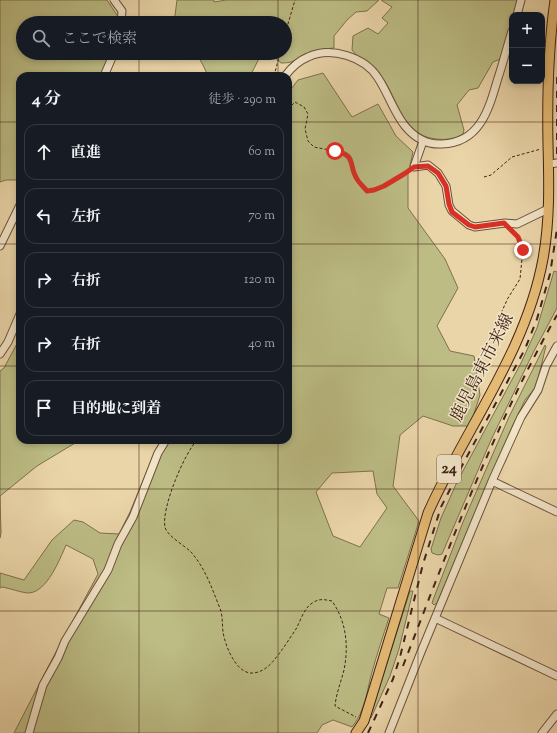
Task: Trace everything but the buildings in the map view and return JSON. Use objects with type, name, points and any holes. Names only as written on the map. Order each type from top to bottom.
[{"type":"main road","name":"鹿児島東市来線","points":[[356,733],[364,721],[428,514],[440,486],[510,356],[526,320],[544,258],[553,164],[548,146],[548,57],[555,0]]},
{"type":"street","points":[[114,0],[122,12],[122,16]]},
{"type":"street","points":[[518,12],[521,0]]},
{"type":"street","points":[[288,72],[293,66],[313,55],[325,53],[340,54],[357,60],[364,64],[377,77],[404,125],[413,134],[423,141],[439,144],[457,142],[474,131],[481,123],[487,112],[509,42]]},
{"type":"street","points":[[106,72],[111,60]]},
{"type":"street","points":[[423,141],[414,167],[428,166],[438,173],[446,186],[452,212],[469,225],[475,227],[504,223],[517,224],[548,209]]},
{"type":"street","points":[[0,246],[16,213]]},
{"type":"street","points":[[0,354],[8,342],[16,323]]},
{"type":"street","points":[[389,733],[492,481],[521,417],[538,390],[546,366],[557,347]]},
{"type":"street","points":[[29,733],[43,684],[66,641],[108,570],[118,544],[133,517],[158,454],[164,444]]},
{"type":"street","points":[[492,481],[557,512]]},
{"type":"street","points":[[435,618],[557,676]]},
{"type":"street","points":[[542,733],[557,714]]},
{"type":"path","points":[[290,16],[295,0]]},
{"type":"path","points":[[275,72],[278,60]]},
{"type":"path","points":[[292,104],[294,102],[304,107],[308,114],[305,129],[308,141],[314,147],[344,153],[350,159],[356,178],[367,191],[384,186],[414,167]]},
{"type":"path","points":[[484,176],[491,175],[512,158],[548,146]]},
{"type":"path","points":[[497,322],[508,298],[520,279],[523,250],[518,237],[504,223]]},
{"type":"path","points":[[194,444],[176,478],[166,512],[165,527],[168,533],[185,546],[199,562],[207,576],[222,611],[223,634],[226,645],[237,666],[243,671],[250,673],[260,672],[269,666],[295,631],[305,611],[313,602],[319,600],[332,601],[340,612],[346,636],[346,658],[335,706],[364,721]]},
{"type":"green space","points":[[0,0],[107,0],[118,16],[16,16],[16,60],[108,60],[102,72],[16,72],[16,180],[6,180],[0,182]]},
{"type":"green space","points":[[177,0],[214,0],[214,2],[226,0],[379,0],[367,11],[356,12],[347,20],[334,36],[334,48],[323,49],[305,54],[292,62],[286,63],[281,63],[278,60],[292,60],[292,16],[175,16]]},
{"type":"green space","points":[[381,0],[518,0],[515,12],[509,12],[509,33],[503,58],[493,62],[478,88],[469,90],[457,105],[464,130],[463,134],[453,138],[436,139],[425,136],[416,131],[403,115],[382,77],[352,50],[353,36],[368,28],[378,34],[388,23],[382,18],[392,7]]},
{"type":"green space","points":[[200,60],[258,60],[252,72],[206,72]]},
{"type":"green space","points":[[323,73],[352,117],[378,104],[396,136],[413,152],[408,174],[408,208],[445,259],[458,288],[437,326],[450,351],[474,356],[480,395],[470,426],[453,426],[423,416],[400,435],[393,486],[419,521],[398,588],[387,588],[379,614],[389,618],[360,715],[352,727],[333,720],[322,725],[317,733],[14,733],[98,574],[93,559],[66,545],[52,574],[42,587],[36,591],[26,593],[2,587],[0,588],[0,573],[24,580],[52,540],[74,520],[83,522],[100,533],[119,534],[159,444],[292,444],[292,88],[298,80]],"holes":[[[373,471],[377,494],[387,508],[360,547],[333,536],[316,492],[332,473]]]},
{"type":"green space","points":[[554,271],[557,272],[557,308],[533,353],[491,440],[442,554],[438,555],[432,553],[431,549],[441,518],[457,482],[521,363],[537,328]]},
{"type":"green space","points":[[545,345],[536,387],[525,400],[512,427],[437,603],[434,605],[432,603],[433,600],[463,522],[509,417]]},
{"type":"green space","points":[[16,346],[16,444],[73,444],[37,466],[0,496],[0,371],[4,368]]},
{"type":"green space","points":[[0,496],[1,533],[0,538]]},
{"type":"green space","points":[[410,591],[413,591],[399,649],[390,676],[371,718],[370,716]]},
{"type":"railway","points":[[557,77],[557,154]]},
{"type":"railway","points":[[368,733],[393,679],[400,657],[423,564],[441,507],[525,349],[537,319],[550,274],[557,229]]},
{"type":"railway","points":[[403,666],[455,532],[493,443],[534,357],[557,315]]},
{"type":"route","points":[[335,151],[344,153],[350,159],[356,178],[367,191],[384,186],[414,167],[428,166],[438,173],[446,186],[452,212],[469,225],[475,227],[504,223],[518,237],[523,250]]}]
